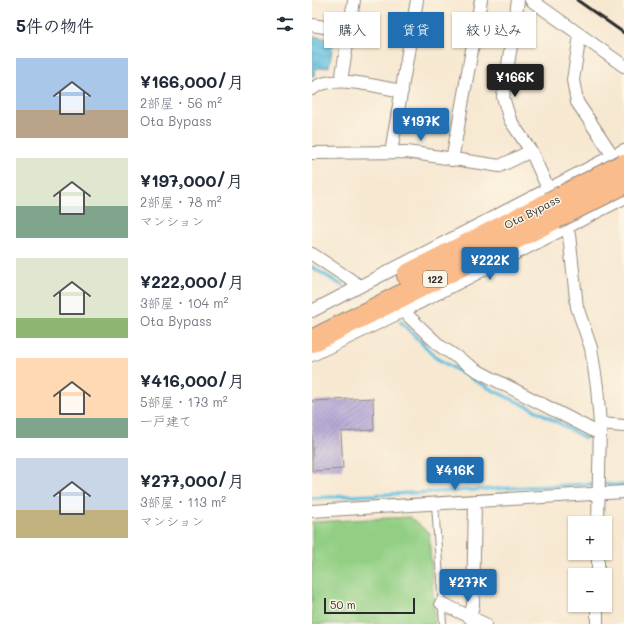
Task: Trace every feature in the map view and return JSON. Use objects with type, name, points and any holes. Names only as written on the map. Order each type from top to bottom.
[{"type":"highway","name":"Ota Bypass","points":[[312,341],[555,210],[619,161]]},
{"type":"highway","name":"Ota Bypass","points":[[312,324],[555,210],[624,183]]},
{"type":"street","points":[[352,12],[354,0]]},
{"type":"street","points":[[391,152],[417,0]]},
{"type":"street","points":[[452,160],[481,0]]},
{"type":"street","points":[[518,0],[503,97],[510,120],[531,151],[555,210],[577,307],[591,348],[597,386],[600,429],[598,516]]},
{"type":"street","points":[[531,0],[624,66]]},
{"type":"street","points":[[312,25],[324,27]]},
{"type":"street","points":[[580,35],[573,80],[577,102],[619,161]]},
{"type":"street","points":[[341,81],[346,48]]},
{"type":"street","points":[[312,89],[317,85],[341,81],[402,91]]},
{"type":"street","points":[[619,161],[624,150]]},
{"type":"street","points":[[312,153],[407,152],[452,160],[500,166],[531,151]]},
{"type":"street","points":[[312,311],[360,286],[555,210],[624,198]]},
{"type":"street","points":[[312,355],[403,311],[555,210]]},
{"type":"street","points":[[312,254],[360,286]]},
{"type":"street","points":[[403,311],[440,346],[476,370],[600,429],[624,426]]},
{"type":"street","points":[[312,511],[624,492]]},
{"type":"street","points":[[470,618],[474,605],[475,501]]},
{"type":"street","points":[[441,603],[485,624]]},
{"type":"street","points":[[597,612],[597,624]]},
{"type":"lane","points":[[436,504],[443,624]]},
{"type":"green space","points":[[410,517],[429,533],[435,624],[312,624],[312,522]]},
{"type":"water","points":[[312,36],[324,38],[324,48],[333,48],[329,67],[315,69],[314,76],[312,76]]},
{"type":"building","points":[[373,398],[374,430],[341,432],[343,469],[312,471],[312,401]]},
{"type":"waterway","points":[[312,267],[343,286]]},
{"type":"waterway","points":[[401,322],[436,358],[488,388],[541,413],[585,438]]},
{"type":"waterway","points":[[312,498],[589,484],[624,485]]},
{"type":"railway","points":[[577,0],[624,33]]}]
